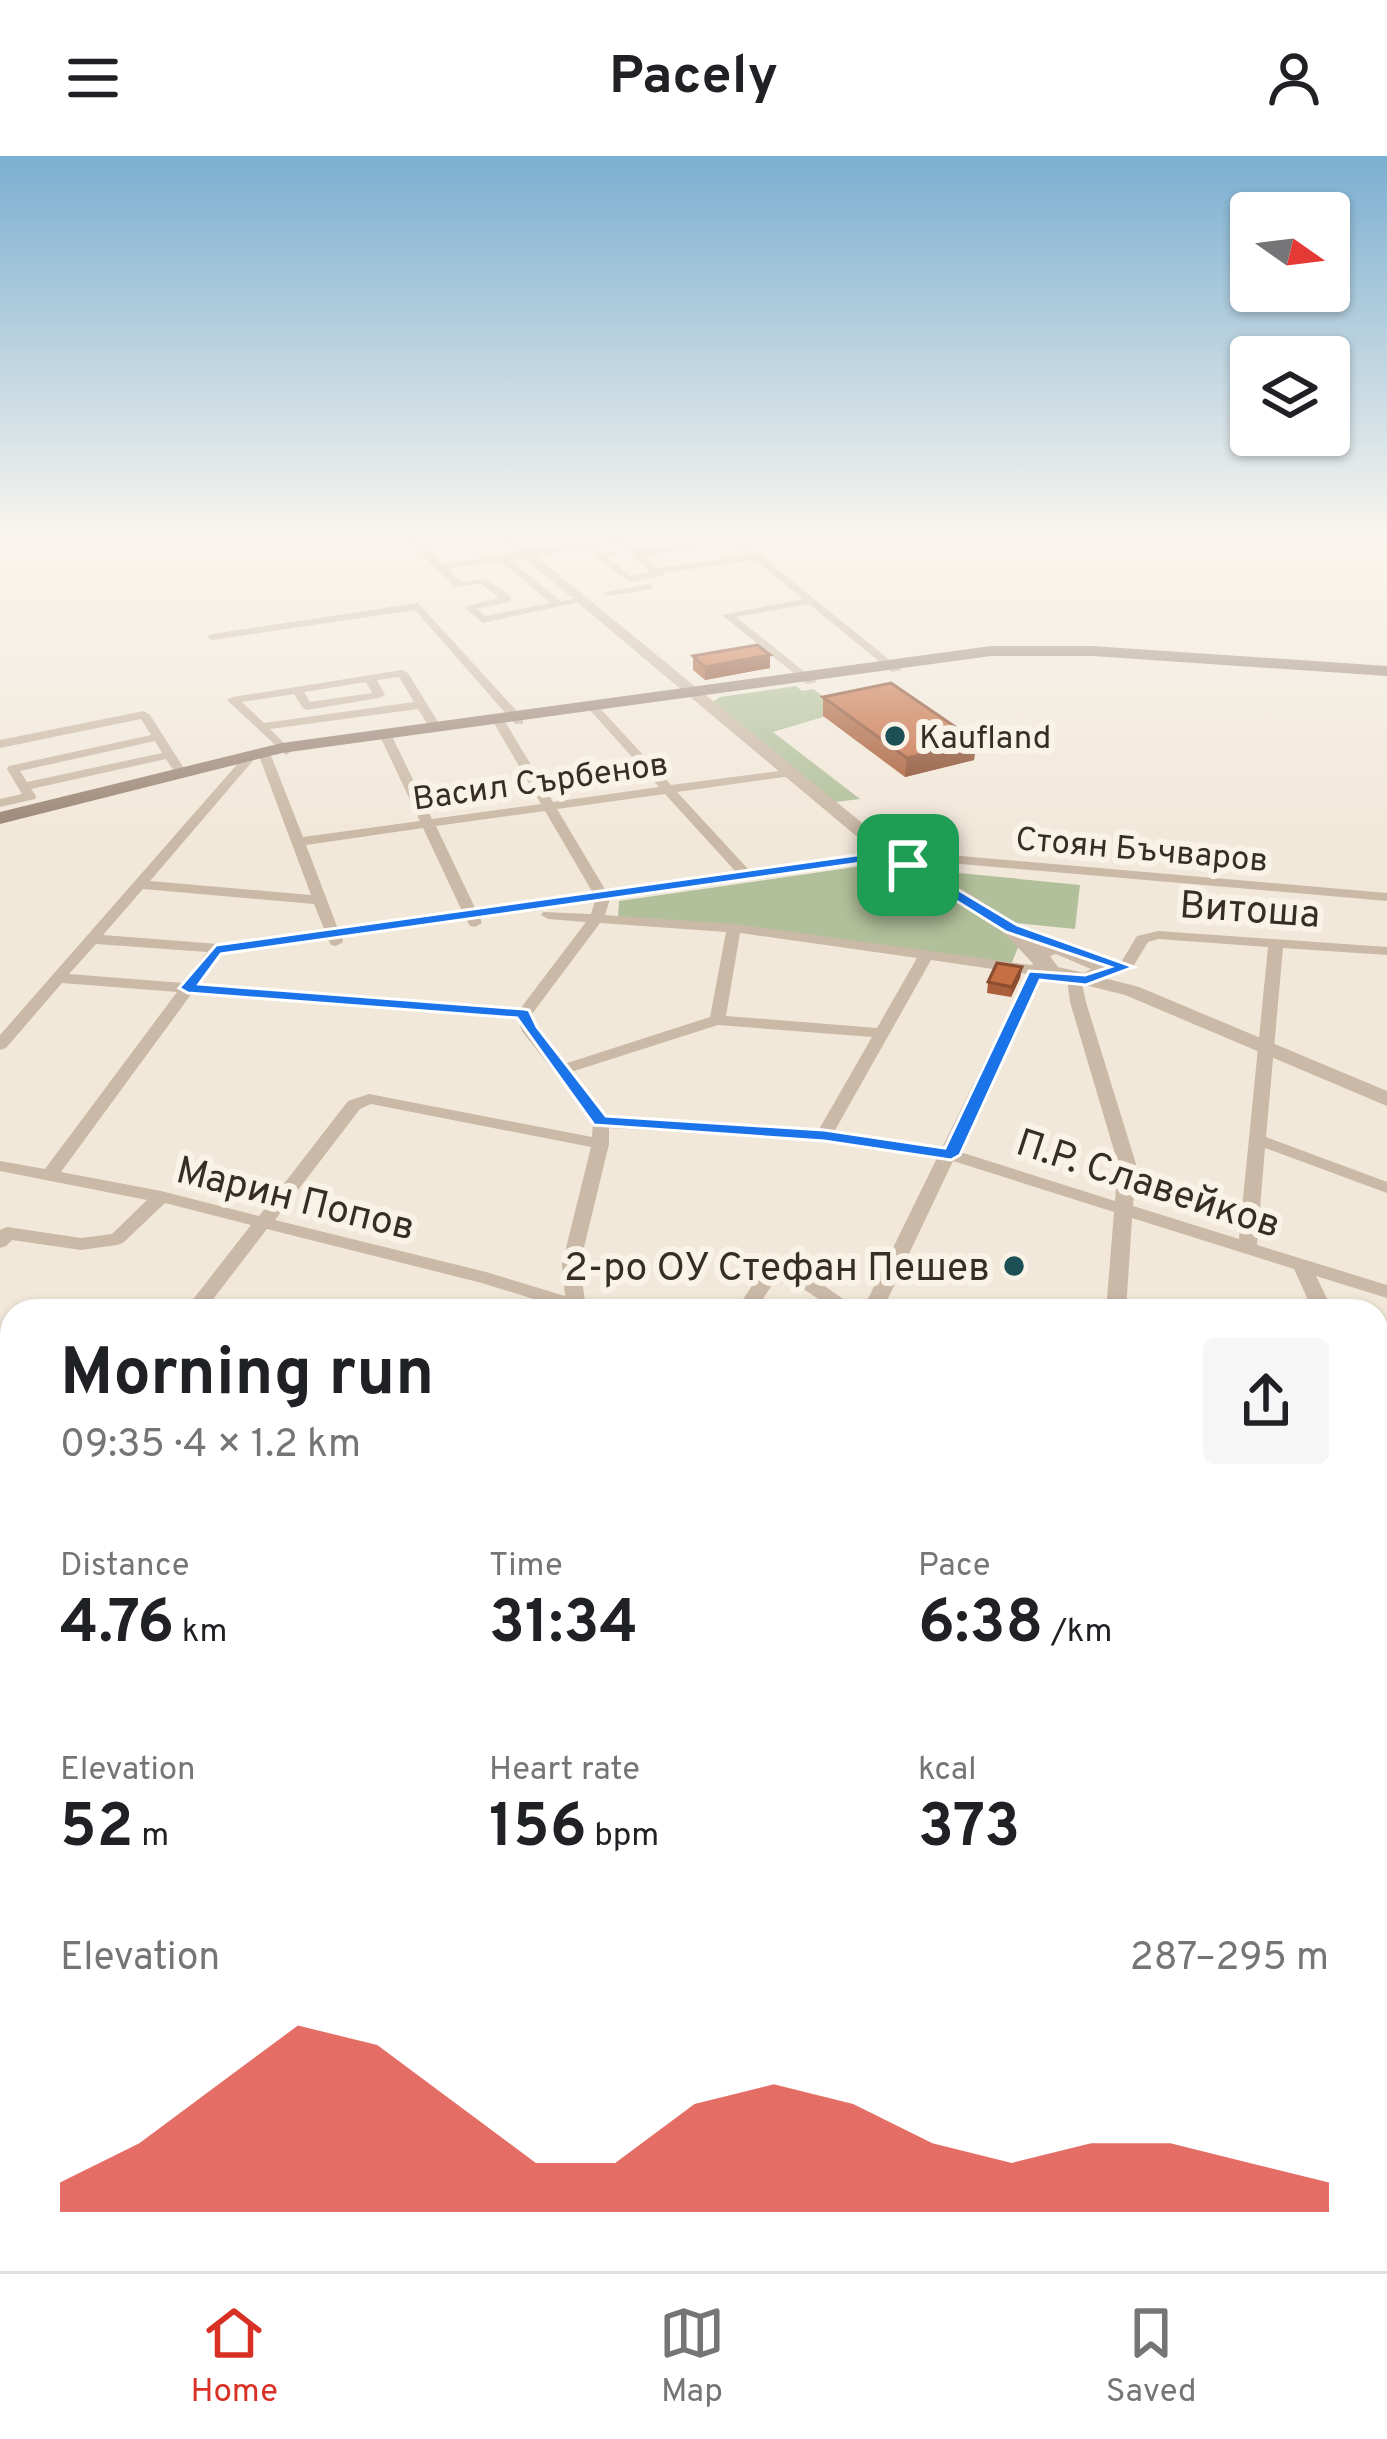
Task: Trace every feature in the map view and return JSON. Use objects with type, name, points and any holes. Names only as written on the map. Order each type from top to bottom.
[{"type":"main road","points":[[0,818],[175,764],[893,668],[1029,654],[1386,674]]},
{"type":"main road","points":[[386,736],[428,716],[508,720]]},
{"type":"street","points":[[212,637],[234,634]]},
{"type":"street","points":[[440,634],[508,720],[601,894],[598,916],[524,1014]]},
{"type":"street","points":[[622,634],[900,860],[1076,968],[1387,1099]]},
{"type":"street","points":[[750,634],[807,679]]},
{"type":"street","points":[[851,634],[893,668]]},
{"type":"street","points":[[335,939],[266,755],[261,727],[233,700],[402,674],[428,716]]},
{"type":"street","points":[[594,708],[746,875]]},
{"type":"street","points":[[0,744],[144,715],[175,764],[23,787]]},
{"type":"street","points":[[261,727],[428,716]]},
{"type":"street","points":[[0,1045],[139,884],[266,755],[428,716]]},
{"type":"street","points":[[386,736],[473,919]]},
{"type":"street","points":[[0,803],[30,796],[13,770],[158,737]]},
{"type":"street","name":"Васил Сърбенов","points":[[298,842],[790,772]]},
{"type":"street","points":[[91,940],[213,954],[473,919],[601,894],[900,860]]},
{"type":"street","name":"Стоян Бъчваров","points":[[900,860],[1387,897]]},
{"type":"street","name":"Стоян Бъчваров","points":[[900,860],[1387,908]]},
{"type":"street","points":[[139,884],[320,901]]},
{"type":"street","points":[[473,919],[598,916],[734,928],[925,958],[1076,968]]},
{"type":"street","points":[[717,1020],[734,928]]},
{"type":"street","name":"Витоша","points":[[1076,968],[1148,936],[1276,945],[1287,941],[1387,951]]},
{"type":"street","points":[[1247,1248],[1276,945]]},
{"type":"street","points":[[51,1174],[213,954]]},
{"type":"street","points":[[824,1136],[925,958]]},
{"type":"street","points":[[878,1299],[951,1155],[1076,968]]},
{"type":"street","points":[[1076,968],[1078,1002],[1125,1150],[1126,1208],[1117,1299]]},
{"type":"street","points":[[57,978],[524,1014]]},
{"type":"street","points":[[524,1014],[528,1028],[601,1121],[600,1144],[571,1264],[582,1299]]},
{"type":"street","points":[[562,1070],[717,1020],[882,1033]]},
{"type":"street","points":[[204,1299],[354,1105],[369,1099],[600,1144]]},
{"type":"street","name":"П.Р. Славейков","points":[[601,1121],[824,1136],[951,1155],[1387,1292]]},
{"type":"street","points":[[1259,1140],[1387,1188]]},
{"type":"street","name":"Марин Попов","points":[[0,1166],[161,1197],[557,1299]]},
{"type":"street","points":[[0,1242],[7,1232],[81,1244],[118,1239],[161,1197]]},
{"type":"street","points":[[1302,1266],[1317,1299]]},
{"type":"street","points":[[753,1299],[765,1281],[779,1275],[812,1286],[832,1299]]},
{"type":"green space","points":[[796,686],[802,691],[813,689],[843,711],[773,732],[860,799],[835,802],[713,702]]},
{"type":"green space","points":[[890,862],[1021,940],[1009,970],[737,925],[618,917],[619,901]]},
{"type":"green space","points":[[949,872],[1080,885],[1075,929],[1007,922],[938,876]]},
{"type":"building","points":[[757,645],[770,655],[705,667],[693,656]]},
{"type":"building","points":[[891,683],[976,741],[907,758],[823,697]]},
{"type":"building","points":[[997,963],[1022,967],[1012,987],[988,982]]},
{"type":"place","name":"Kaufland","points":[[895,736]]},
{"type":"place","name":"2-ро ОУ Стефан Пешев","points":[[1014,1266]]},
{"type":"route","points":[[892,854],[908,865],[1012,929],[1126,967],[1086,980],[1034,974],[951,1155],[824,1136],[601,1121],[528,1028],[524,1014],[188,988],[216,950],[892,854]]}]
